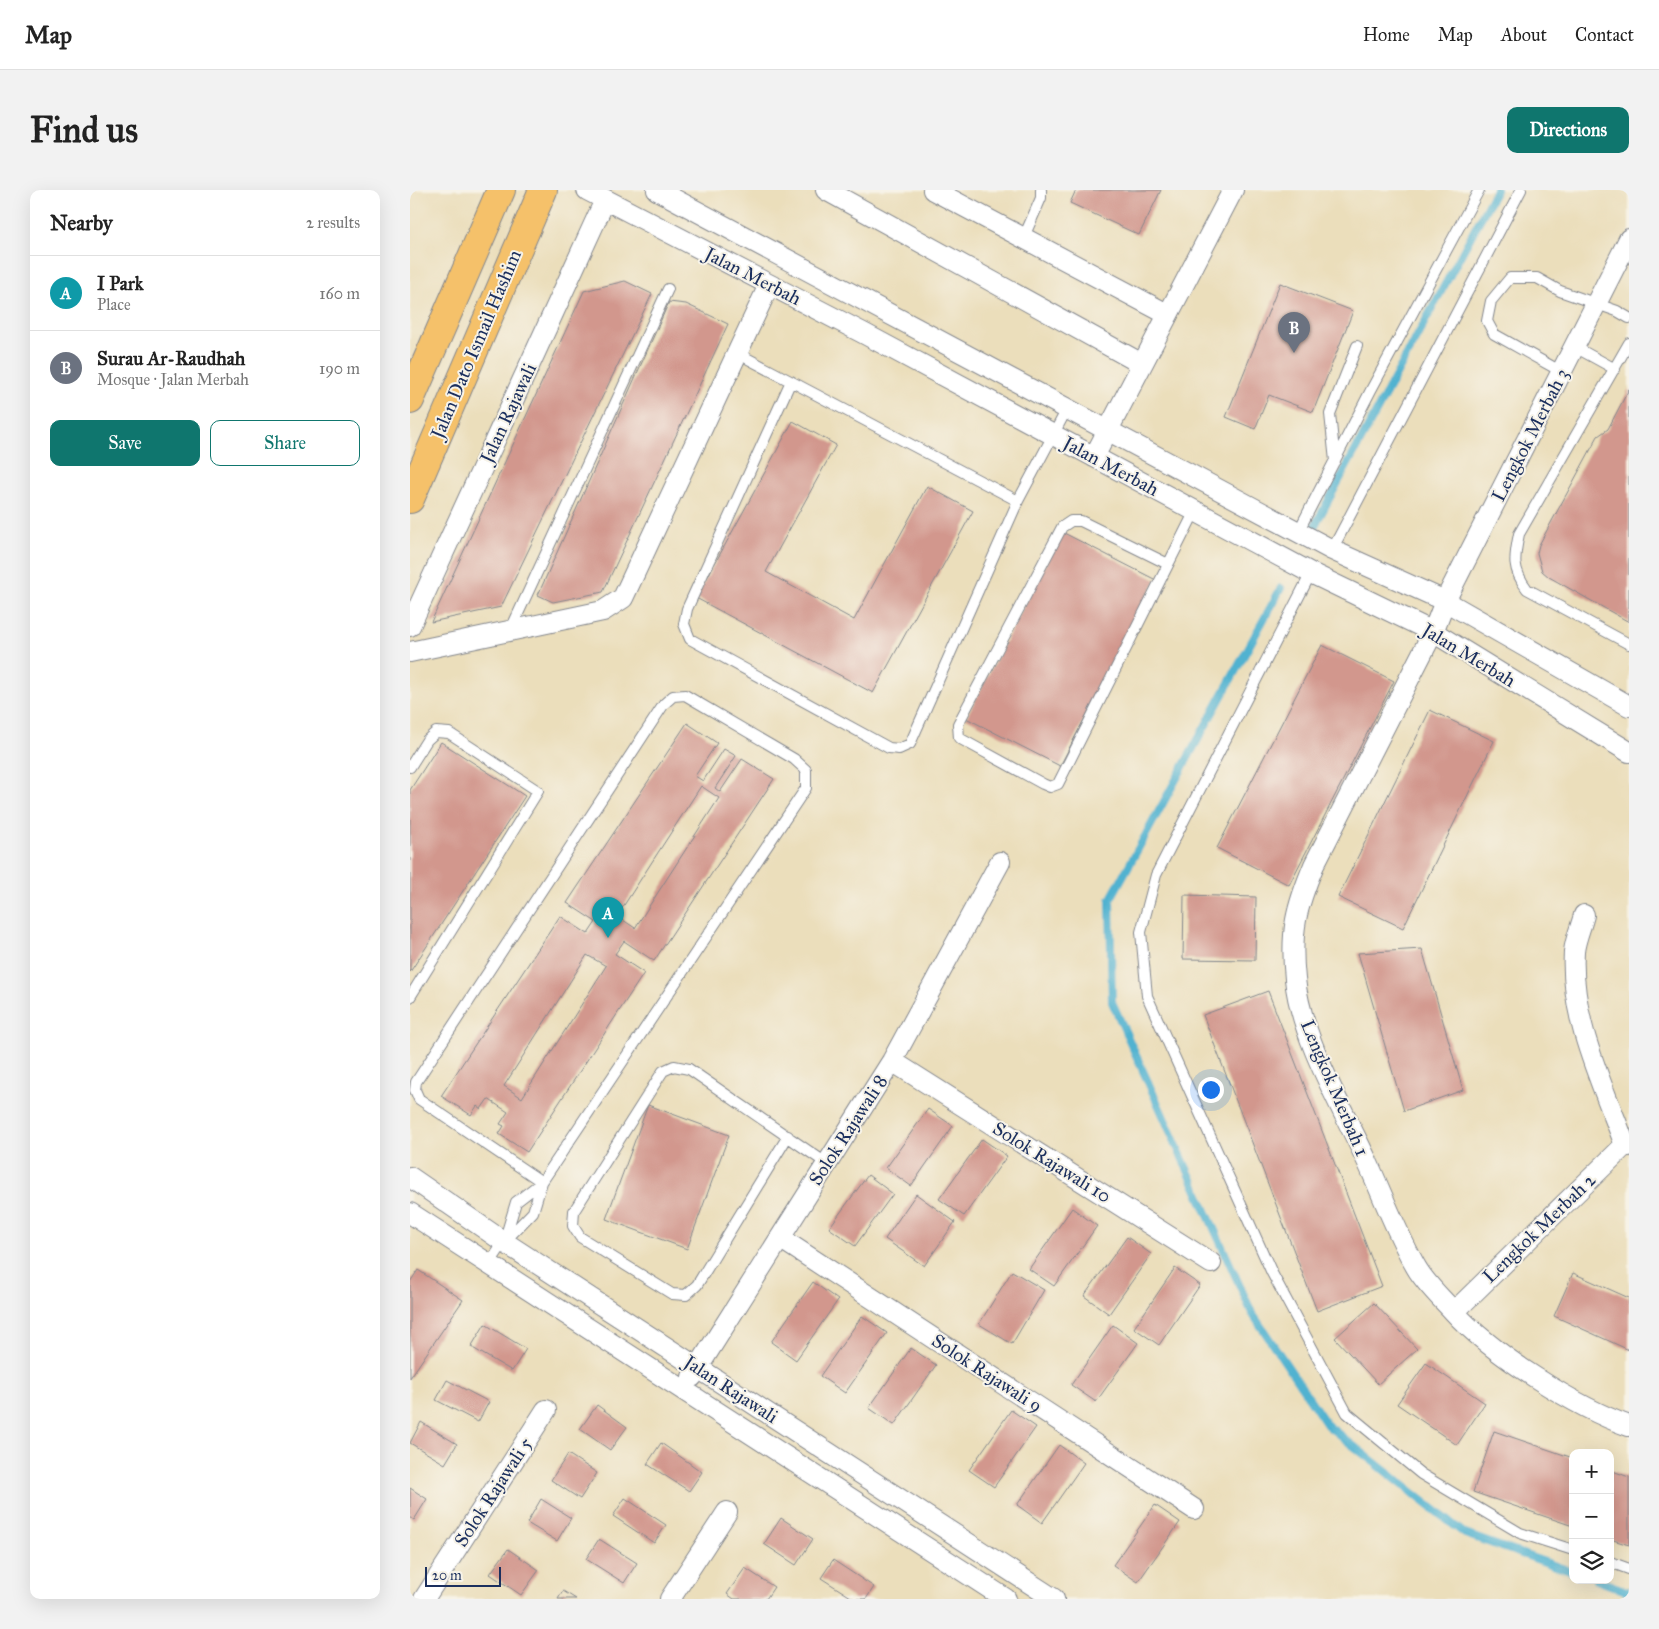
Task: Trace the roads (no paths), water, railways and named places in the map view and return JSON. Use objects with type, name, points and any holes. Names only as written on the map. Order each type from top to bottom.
[{"type":"main road","name":"Jalan Dato Ismail Hashim","points":[[410,400],[501,190]]},
{"type":"main road","name":"Jalan Dato Ismail Hashim","points":[[410,499],[543,190]]},
{"type":"street","name":"Jalan Merbah","points":[[587,190],[1311,573],[1433,632],[1629,752]]},
{"type":"street","name":"Jalan Merbah","points":[[658,190],[1332,550],[1445,602],[1629,706]]},
{"type":"street","points":[[826,190],[1142,364]]},
{"type":"street","points":[[933,190],[1167,314]]},
{"type":"street","points":[[1094,457],[1233,190]]},
{"type":"street","name":"Jalan Rajawali","points":[[410,626],[605,200]]},
{"type":"street","name":"Lengkok Merbah 3","points":[[1433,632],[1445,602],[1629,239]]},
{"type":"street","points":[[410,652],[603,611],[623,598],[769,285]]},
{"type":"street","name":"Lengkok Merbah 1","points":[[1433,632],[1314,865],[1298,903],[1292,940],[1295,981],[1308,1034],[1417,1268],[1454,1312],[1483,1340],[1536,1377],[1605,1418],[1629,1426]]},
{"type":"street","name":"Solok Rajawali 8","points":[[683,1390],[892,1061],[1000,862]]},
{"type":"street","name":"Lengkok Merbah 2","points":[[1454,1312],[1627,1146],[1583,1031],[1575,989],[1574,951],[1584,915]]},
{"type":"street","name":"Solok Rajawali 10","points":[[892,1061],[1211,1263]]},
{"type":"street","name":"Jalan Rajawali","points":[[410,1178],[504,1242],[1054,1599]]},
{"type":"street","name":"Jalan Rajawali","points":[[410,1213],[488,1266],[1006,1599]]},
{"type":"street","name":"Solok Rajawali 9","points":[[780,1238],[1194,1509]]},
{"type":"street","name":"Solok Rajawali 5","points":[[424,1599],[546,1410]]},
{"type":"street","points":[[670,1599],[727,1512]]},
{"type":"lane","points":[[1023,239],[1041,198],[1041,190]]},
{"type":"lane","points":[[1298,532],[1370,390],[1479,190]]},
{"type":"lane","points":[[1332,550],[1521,190]]},
{"type":"lane","points":[[1562,372],[1494,334],[1488,320],[1491,301],[1510,278],[1537,278],[1560,292],[1618,311],[1629,318]]},
{"type":"lane","points":[[512,629],[668,289]]},
{"type":"lane","points":[[1629,343],[1519,534],[1514,558],[1518,577],[1527,589],[1629,644]]},
{"type":"lane","points":[[1335,461],[1330,414],[1357,346]]},
{"type":"lane","points":[[1575,347],[1614,368]]},
{"type":"lane","points":[[737,353],[1018,501]]},
{"type":"lane","points":[[791,381],[687,609],[684,624],[690,639],[889,748],[899,749],[910,744],[1018,501],[1067,409]]},
{"type":"lane","points":[[1168,564],[1081,521],[1071,521],[1062,527],[958,724],[959,738],[1042,784],[1050,787],[1058,784],[1195,511]]},
{"type":"lane","points":[[1311,573],[1156,875],[1141,932],[1147,996],[1272,1273],[1347,1413],[1421,1474],[1520,1533],[1569,1549]]},
{"type":"lane","points":[[488,1266],[504,1242],[533,1212],[542,1182],[806,788],[806,770],[794,758],[685,695],[673,696],[664,704],[416,1082],[415,1090],[419,1099],[542,1182]]},
{"type":"lane","points":[[410,767],[427,740],[436,732],[448,733],[538,791],[410,997]]},
{"type":"lane","points":[[788,1136],[697,1285],[686,1295],[672,1294],[580,1237],[573,1226],[574,1211],[663,1071],[674,1066],[689,1069],[788,1136],[826,1163]]},
{"type":"lane","points":[[504,1242],[516,1202],[542,1182]]},
{"type":"lane","points":[[1614,1563],[1629,1568]]},
{"type":"waterway","points":[[1314,527],[1496,190]]},
{"type":"waterway","points":[[1281,588],[1110,900],[1112,1002],[1252,1313],[1327,1425],[1465,1534],[1569,1571]]},
{"type":"waterway","points":[[1608,1584],[1629,1592]]},
{"type":"place","name":"Surau Ar-Raudhah","points":[[1294,353]]},
{"type":"place","name":"I Park","points":[[608,938]]}]
